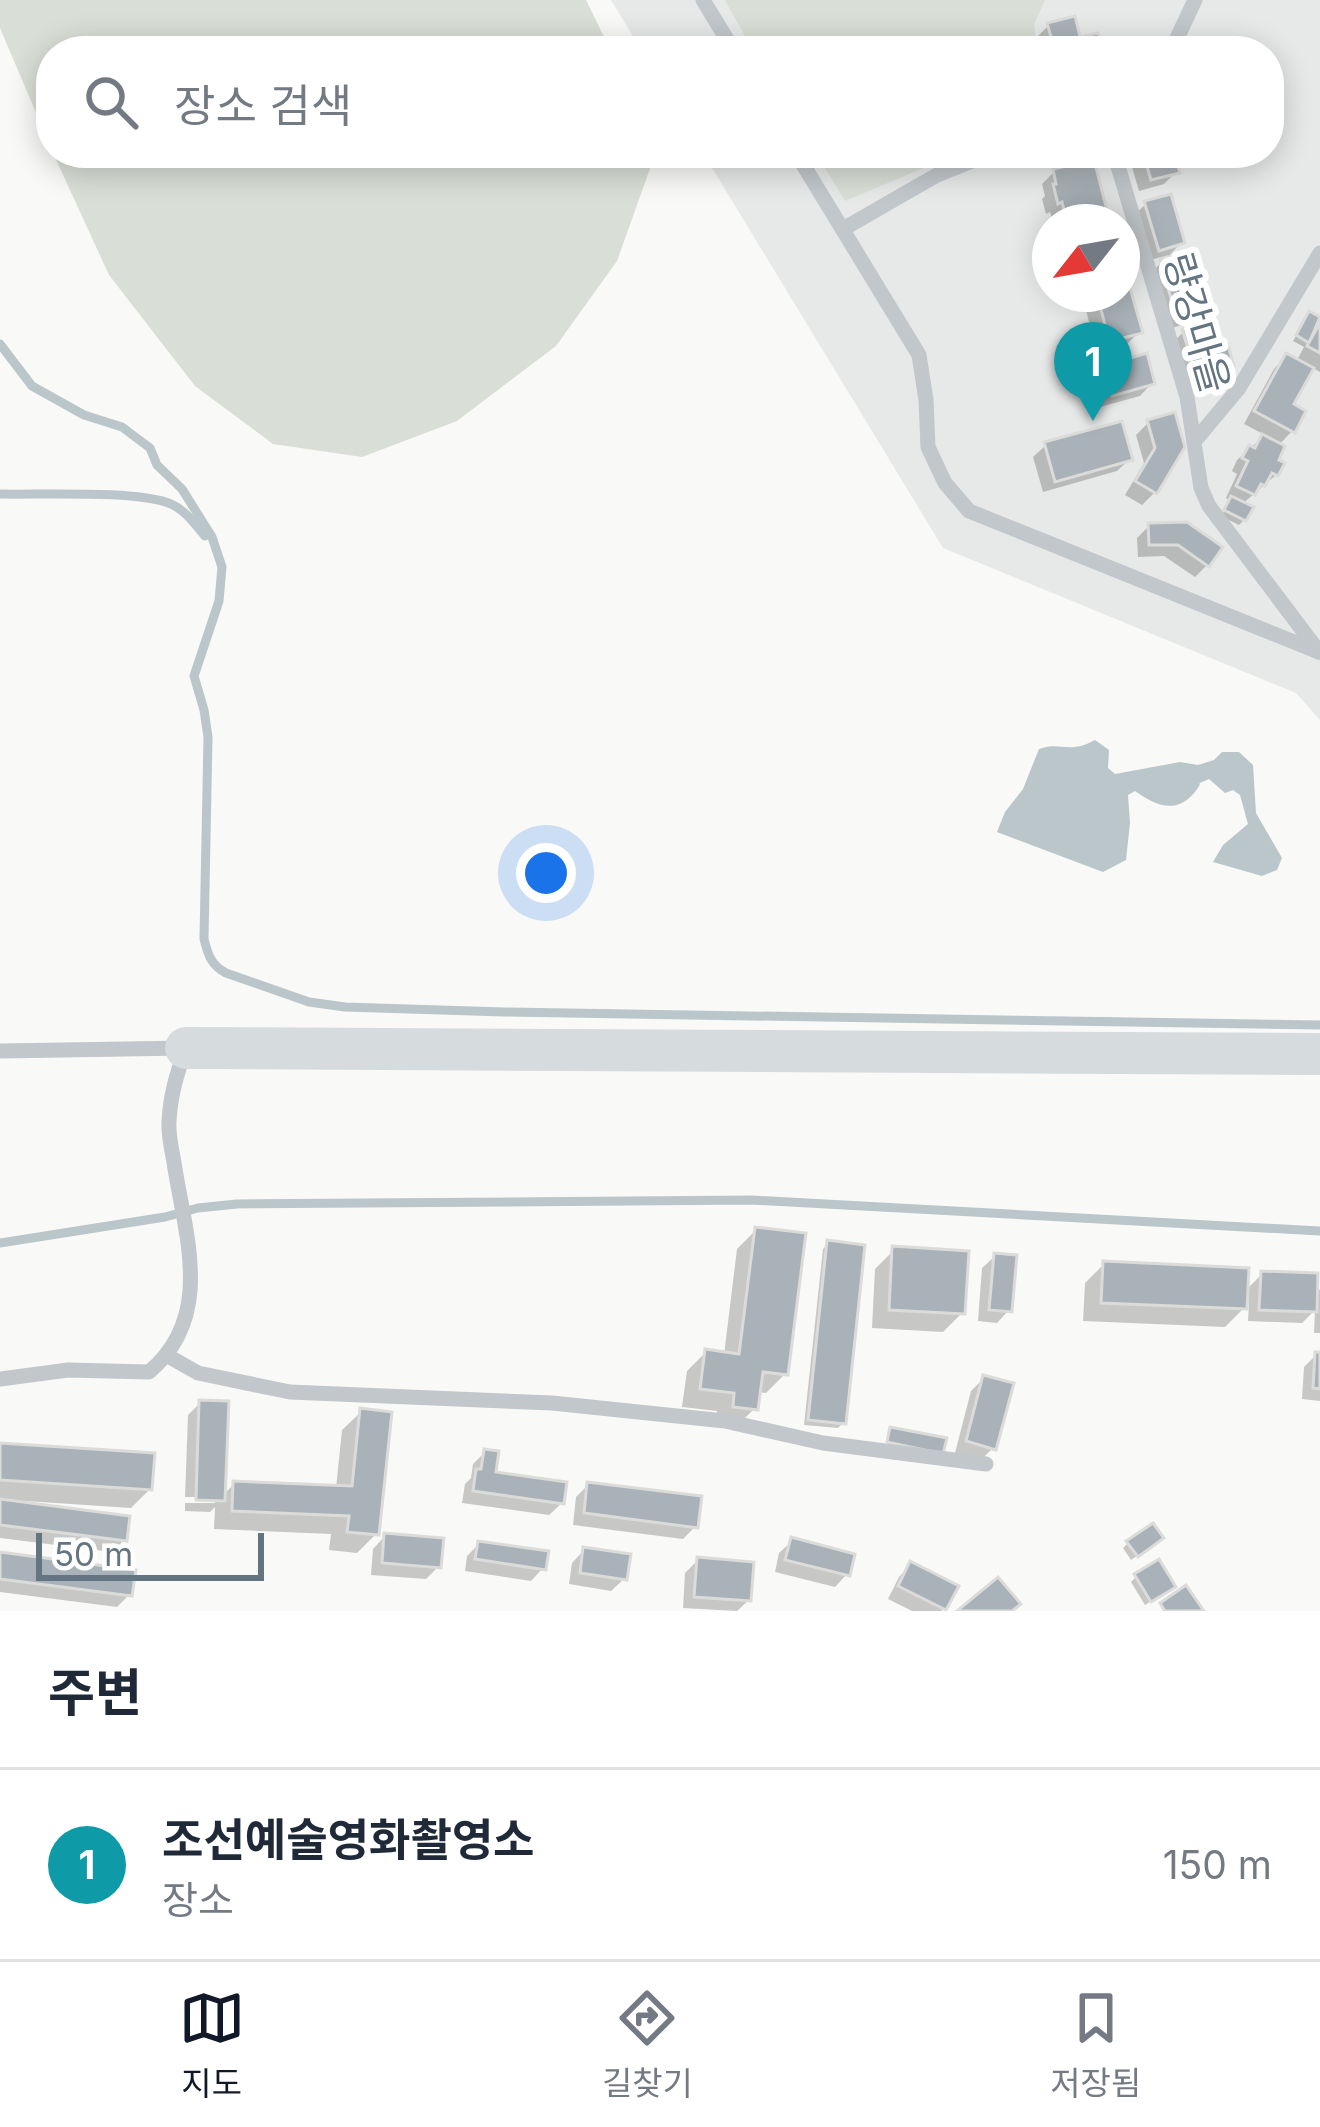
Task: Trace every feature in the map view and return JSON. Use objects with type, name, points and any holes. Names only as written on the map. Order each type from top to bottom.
[{"type":"main road","points":[[186,1048],[1320,1054]]},
{"type":"lane","points":[[703,0],[725,36]]},
{"type":"lane","points":[[1178,36],[1195,0]]},
{"type":"lane","points":[[805,168],[919,355],[928,447],[945,484],[969,511],[1319,652]]},
{"type":"lane","points":[[843,230],[956,168]]},
{"type":"lane","name":"량강마을","points":[[1118,168],[1186,397],[1201,488],[1209,506],[1319,652]]},
{"type":"lane","name":"량강마을","points":[[1194,442],[1240,388],[1320,253]]},
{"type":"lane","points":[[0,1052],[186,1048],[173,1085],[168,1126],[192,1291],[168,1355],[149,1372],[68,1370],[0,1379]]},
{"type":"lane","points":[[168,1355],[198,1373],[290,1392],[552,1403],[725,1421],[823,1443],[986,1464]]},
{"type":"shaded area","points":[[0,0],[586,0],[604,36],[36,36],[36,113],[0,28]]},
{"type":"shaded area","points":[[611,0],[1320,0],[1320,720],[1296,693],[943,548],[712,168],[1284,168],[1284,36],[633,36]]},
{"type":"shaded area","points":[[725,0],[1045,0],[1034,24],[1035,36],[745,36]]},
{"type":"shaded area","points":[[60,168],[650,168],[617,261],[556,346],[457,421],[362,457],[273,444],[195,386],[109,275]]},
{"type":"shaded area","points":[[825,168],[923,168],[845,201]]},
{"type":"shaded area","points":[[1095,740],[1109,750],[1108,768],[1115,774],[1180,762],[1198,765],[1222,752],[1239,752],[1253,765],[1256,813],[1282,858],[1277,870],[1262,876],[1213,862],[1223,845],[1248,824],[1240,795],[1233,790],[1225,793],[1209,779],[1187,800],[1172,806],[1157,804],[1135,791],[1128,795],[1126,860],[1103,872],[997,832],[1023,789],[1039,749],[1078,747]]},
{"type":"building","points":[[1075,16],[1080,36],[1051,36],[1047,23]]},
{"type":"building","points":[[1096,168],[1105,204],[1058,204],[1053,169]]},
{"type":"building","points":[[1147,168],[1178,168],[1180,173],[1151,180]]},
{"type":"building","points":[[1171,194],[1185,243],[1159,251],[1144,201]]},
{"type":"building","points":[[1188,252],[1205,311],[1177,319],[1160,260]]},
{"type":"building","points":[[1309,311],[1320,317],[1309,343],[1296,335]]},
{"type":"building","points":[[1102,312],[1137,312],[1143,333],[1099,344],[1094,327],[1105,325]]},
{"type":"building","points":[[1208,321],[1216,349],[1228,345],[1234,366],[1205,374],[1194,368],[1182,329]]},
{"type":"building","points":[[1320,323],[1320,353],[1307,346]]},
{"type":"building","points":[[1147,353],[1155,384],[1112,396],[1103,366]]},
{"type":"building","points":[[1286,353],[1314,368],[1294,404],[1306,411],[1295,433],[1254,411]]},
{"type":"building","points":[[1175,412],[1185,447],[1157,494],[1135,481],[1155,448],[1147,420]]},
{"type":"building","points":[[1122,421],[1133,460],[1055,482],[1044,442]]},
{"type":"building","points":[[1262,434],[1285,446],[1279,460],[1285,463],[1278,476],[1272,473],[1255,495],[1236,486],[1248,461],[1242,458]]},
{"type":"building","points":[[1231,496],[1254,507],[1246,521],[1224,510]]},
{"type":"building","points":[[1187,522],[1223,547],[1209,567],[1178,545],[1149,545],[1148,523]]},
{"type":"building","points":[[755,1227],[806,1233],[788,1375],[763,1372],[758,1410],[733,1407],[734,1393],[700,1389],[705,1349],[739,1354]]},
{"type":"building","points":[[827,1240],[865,1245],[846,1424],[808,1420]]},
{"type":"building","points":[[892,1246],[969,1251],[965,1314],[889,1310]]},
{"type":"building","points":[[994,1253],[1017,1255],[1012,1312],[989,1310]]},
{"type":"building","points":[[1103,1261],[1249,1268],[1247,1309],[1101,1303]]},
{"type":"building","points":[[1261,1271],[1318,1273],[1317,1312],[1259,1310]]},
{"type":"building","points":[[1315,1352],[1320,1352],[1320,1389],[1313,1388]]},
{"type":"building","points":[[983,1375],[1014,1383],[996,1450],[966,1441]]},
{"type":"building","points":[[199,1400],[229,1401],[225,1501],[196,1500]]},
{"type":"building","points":[[360,1408],[392,1412],[379,1535],[347,1532],[349,1516],[232,1511],[233,1481],[352,1486]]},
{"type":"building","points":[[890,1427],[947,1438],[943,1454],[887,1442]]},
{"type":"building","points":[[0,1443],[155,1453],[152,1490],[0,1480]]},
{"type":"building","points":[[484,1449],[499,1451],[496,1472],[567,1482],[564,1504],[473,1491]]},
{"type":"building","points":[[587,1482],[702,1496],[698,1528],[584,1513]]},
{"type":"building","points":[[0,1499],[130,1516],[127,1541],[0,1525]]},
{"type":"building","points":[[1153,1523],[1164,1538],[1138,1557],[1126,1541]]},
{"type":"building","points":[[384,1533],[444,1538],[441,1568],[382,1563]]},
{"type":"building","points":[[791,1537],[855,1554],[850,1576],[785,1560]]},
{"type":"building","points":[[478,1541],[549,1551],[546,1570],[475,1559]]},
{"type":"building","points":[[583,1547],[631,1554],[627,1580],[580,1573]]},
{"type":"building","points":[[0,1552],[136,1570],[132,1596],[0,1579]]},
{"type":"building","points":[[697,1557],[754,1562],[751,1601],[694,1597]]},
{"type":"building","points":[[1159,1559],[1176,1587],[1151,1602],[1134,1574]]},
{"type":"building","points":[[910,1561],[959,1586],[946,1610],[898,1586]]},
{"type":"building","points":[[998,1577],[1021,1604],[1012,1611],[957,1611]]},
{"type":"building","points":[[1186,1585],[1204,1611],[1165,1611],[1160,1603]]},
{"type":"waterway","points":[[0,344],[32,386],[84,415],[122,427],[150,448],[157,465],[182,489],[212,537],[222,567],[219,601],[194,676],[208,737],[204,939],[211,959],[226,973],[309,1002],[345,1007],[1320,1025]]},
{"type":"waterway","points":[[0,494],[156,500],[181,510],[205,536]]},
{"type":"waterway","points":[[0,1243],[237,1204],[751,1200],[1320,1231]]},
{"type":"place","name":"조선예술영화촬영소","points":[[1093,421]]}]
